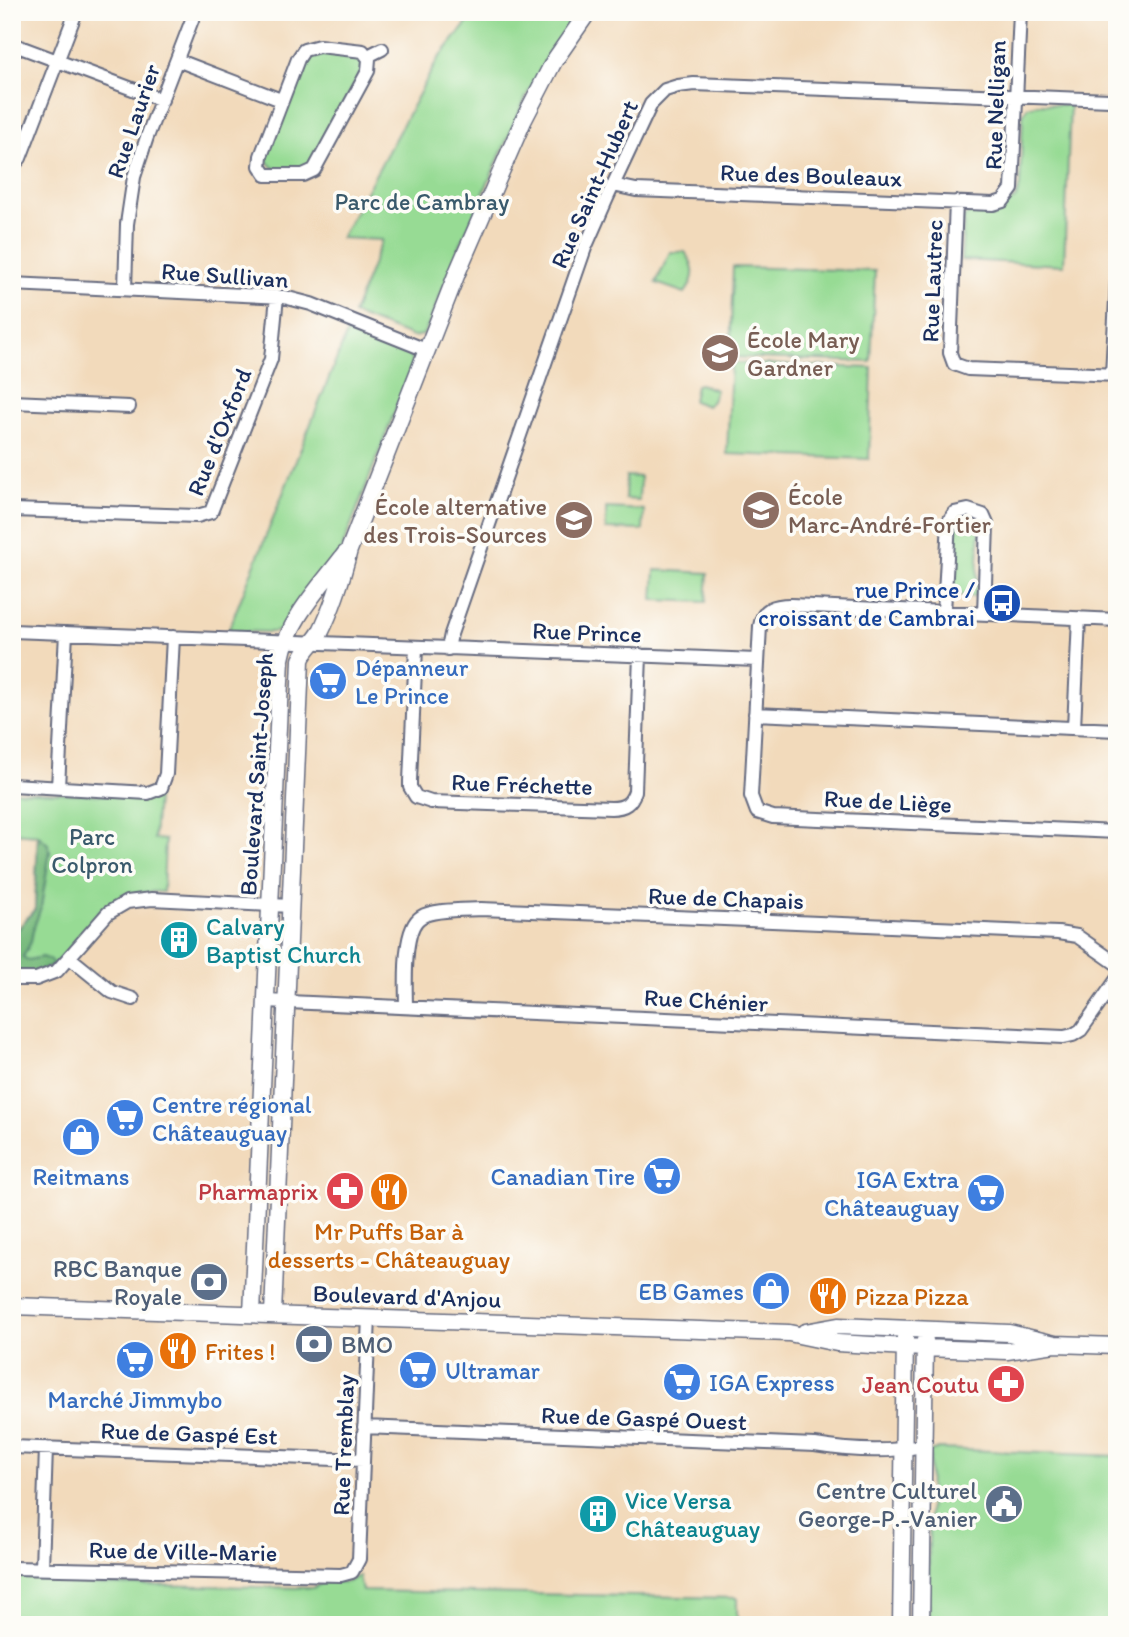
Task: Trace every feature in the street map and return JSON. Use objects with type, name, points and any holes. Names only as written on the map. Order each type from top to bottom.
[{"type":"street","points":[[12,167],[20,158],[76,12]]},
{"type":"street","name":"Rue Laurier","points":[[125,289],[127,224],[132,186],[142,151],[195,12]]},
{"type":"street","name":"Boulevard Saint-Joseph","points":[[273,1314],[301,660],[319,634],[339,586],[349,550],[426,350],[534,97],[554,61],[588,12]]},
{"type":"street","name":"Rue Nelligan","points":[[1007,198],[1013,189],[1020,12]]},
{"type":"street","points":[[12,44],[162,100]]},
{"type":"street","points":[[307,48],[355,48],[368,56],[368,71],[357,92],[320,162],[314,170],[306,174],[270,176],[261,170],[262,150],[281,100],[298,59],[307,48]]},
{"type":"street","points":[[368,56],[382,49]]},
{"type":"street","points":[[177,60],[281,100]]},
{"type":"street","name":"Rue Saint-Hubert","points":[[448,649],[450,634],[582,259],[613,185],[651,104],[659,94],[678,86],[694,84],[1117,102]]},
{"type":"street","name":"Rue des Bouleaux","points":[[613,185],[636,190],[993,204],[1007,198]]},
{"type":"street","name":"Rue Lautrec","points":[[956,202],[950,353],[954,364],[968,369],[1114,375]]},
{"type":"street","points":[[1114,375],[1117,280]]},
{"type":"street","name":"Rue Sullivan","points":[[12,284],[277,296],[310,304],[426,350]]},
{"type":"street","name":"Rue d'Oxford","points":[[12,510],[197,516],[208,514],[215,506],[271,359],[277,296]]},
{"type":"street","points":[[12,402],[129,407]]},
{"type":"street","points":[[944,612],[948,521],[954,513],[968,510],[983,515],[987,524],[984,614]]},
{"type":"street","name":"Boulevard Saint-Joseph","points":[[252,1314],[281,659],[287,641],[311,598],[349,550]]},
{"type":"street","points":[[757,660],[761,621],[765,613],[776,606],[1117,620]]},
{"type":"street","points":[[1074,728],[1079,618]]},
{"type":"street","name":"Rue Prince","points":[[12,631],[757,660]]},
{"type":"street","points":[[58,787],[66,633]]},
{"type":"street","points":[[12,785],[148,793],[161,788],[166,774],[173,637]]},
{"type":"street","name":"Rue Fréchette","points":[[416,648],[410,787],[416,797],[431,802],[598,808],[625,806],[635,790],[640,655]]},
{"type":"street","name":"Rue de Liège","points":[[757,660],[751,796],[754,808],[761,814],[1117,832]]},
{"type":"street","points":[[755,714],[1117,730]]},
{"type":"street","points":[[12,979],[44,978],[59,970],[108,913],[127,902],[152,899],[290,906]]},
{"type":"street","name":"Rue de Chapais","points":[[406,1007],[408,938],[415,922],[427,914],[481,909],[1065,933],[1083,939],[1117,964]]},
{"type":"street","points":[[71,958],[112,992],[133,999]]},
{"type":"street","name":"Rue Chénier","points":[[266,1001],[1064,1037],[1081,1030],[1117,979]]},
{"type":"street","points":[[263,1068],[284,1069]]},
{"type":"street","points":[[257,1211],[278,1212]]},
{"type":"street","name":"Boulevard d'Anjou","points":[[12,1306],[799,1333],[838,1326],[905,1328],[1009,1333],[1055,1344]]},
{"type":"street","name":"Rue Tremblay","points":[[352,1572],[359,1559],[369,1317]]},
{"type":"street","points":[[905,1328],[901,1621],[921,1621],[925,1329]]},
{"type":"street","name":"Boulevard d'Anjou","points":[[799,1333],[837,1343],[925,1348],[1007,1351],[1055,1344],[1117,1346]]},
{"type":"street","name":"Rue de Gaspé Ouest","points":[[365,1427],[815,1446],[851,1451],[903,1450],[922,1446]]},
{"type":"street","name":"Rue de Gaspé Est","points":[[12,1447],[363,1460]]},
{"type":"street","points":[[42,1568],[46,1448]]},
{"type":"street","points":[[902,1506],[921,1507]]},
{"type":"street","points":[[901,1560],[921,1560]]},
{"type":"street","name":"Rue de Ville-Marie","points":[[12,1568],[341,1575],[352,1572]]},
{"type":"green space","name":"Parc de Cambray","points":[[476,12],[579,12],[549,55],[526,97],[458,250],[428,326],[423,335],[413,337],[353,314],[382,240],[341,238],[438,59]]},
{"type":"green space","points":[[320,52],[357,55],[363,64],[361,72],[310,166],[292,171],[279,170],[266,158],[301,66],[307,55]]},
{"type":"green space","points":[[1038,104],[1070,105],[1064,265],[961,260],[964,217],[973,210],[1001,209],[1016,198],[1020,185],[1023,115],[1027,107]]},
{"type":"green space","points":[[670,252],[685,252],[691,263],[693,277],[685,293],[656,283]]},
{"type":"green space","points":[[733,267],[875,271],[871,362],[730,357]]},
{"type":"green space","points":[[349,328],[409,352],[413,364],[341,551],[282,630],[228,631]]},
{"type":"green space","points":[[731,363],[872,368],[869,459],[727,454]]},
{"type":"green space","points":[[696,385],[716,390],[707,406],[693,401]]},
{"type":"green space","points":[[626,476],[640,477],[639,500],[625,499]]},
{"type":"green space","points":[[606,508],[644,510],[643,530],[606,529]]},
{"type":"green space","points":[[965,517],[977,521],[980,529],[974,597],[951,594],[954,527],[956,522]]},
{"type":"green space","points":[[655,570],[708,573],[706,602],[653,600]]},
{"type":"green space","name":"Parc Colpron","points":[[12,791],[157,797],[154,839],[165,840],[163,892],[130,894],[118,898],[99,913],[56,962],[45,970],[33,972],[12,972],[12,936],[35,909],[38,835],[12,833]]},
{"type":"green space","points":[[38,835],[48,844],[50,852],[41,907],[31,942],[23,957],[28,960],[42,957],[51,960],[53,965],[37,972],[12,972],[12,936],[35,909]]},
{"type":"green space","points":[[939,1449],[1117,1456],[1117,1625],[928,1625],[930,1452]]},
{"type":"green space","points":[[19,1576],[68,1578],[81,1584],[313,1588],[324,1582],[347,1582],[359,1576],[362,1591],[737,1598],[737,1625],[12,1625],[12,1579]]},
{"type":"place","name":"École Mary Gardner","points":[[720,353]]},
{"type":"place","name":"École Marc-André-Fortier","points":[[761,510]]},
{"type":"place","name":"École alternative des Trois-Sources","points":[[574,520]]},
{"type":"place","name":"rue Prince / croissant de Cambrai","points":[[1002,603]]},
{"type":"place","name":"Dépanneur Le Prince","points":[[328,681]]},
{"type":"place","name":"Calvary Baptist Church","points":[[179,940]]},
{"type":"place","name":"Centre régional Châteauguay","points":[[125,1118]]},
{"type":"place","name":"Reitmans","points":[[81,1137]]},
{"type":"place","name":"Canadian Tire","points":[[662,1176]]},
{"type":"place","name":"Pharmaprix","points":[[345,1191]]},
{"type":"place","name":"Mr Puffs Bar à desserts - Châteauguay","points":[[389,1192]]},
{"type":"place","name":"IGA Extra Châteauguay","points":[[986,1193]]},
{"type":"place","name":"RBC Banque Royale","points":[[209,1282]]},
{"type":"place","name":"EB Games","points":[[771,1291]]},
{"type":"place","name":"Pizza Pizza","points":[[828,1296]]},
{"type":"place","name":"BMO","points":[[314,1344]]},
{"type":"place","name":"Frites !","points":[[178,1351]]},
{"type":"place","name":"Marché Jimmybo","points":[[135,1360]]},
{"type":"place","name":"Ultramar","points":[[418,1370]]},
{"type":"place","name":"IGA Express","points":[[682,1382]]},
{"type":"place","name":"Jean Coutu","points":[[1006,1384]]},
{"type":"place","name":"Centre Culturel George-P.-Vanier","points":[[1004,1504]]},
{"type":"place","name":"Vice Versa Châteauguay","points":[[598,1514]]}]
